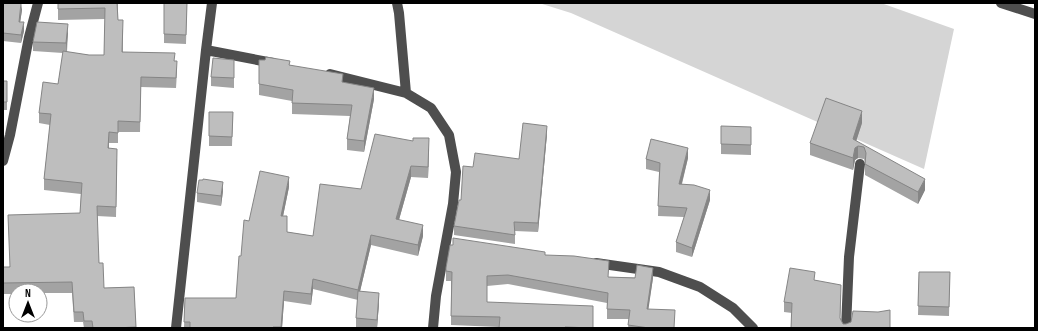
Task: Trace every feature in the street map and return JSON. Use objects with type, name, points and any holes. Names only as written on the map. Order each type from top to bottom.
[{"type":"street","points":[[3,161],[10,135],[29,37],[38,3]]},
{"type":"street","points":[[176,328],[212,3]]},
{"type":"street","points":[[397,3],[406,93]]},
{"type":"street","points":[[1001,3],[1035,14]]},
{"type":"street","points":[[206,50],[284,64]]},
{"type":"street","points":[[322,72],[406,93],[431,108],[449,135],[456,172],[450,240],[436,296],[433,328]]},
{"type":"street","points":[[846,328],[849,257],[860,164]]},
{"type":"street","points":[[589,262],[658,272],[700,287],[733,308],[753,328]]},
{"type":"shaded area","points":[[539,3],[881,3],[954,29],[924,169],[571,13]]},
{"type":"building","points":[[3,3],[21,3],[19,22],[24,22],[21,35],[3,33]]},
{"type":"building","points":[[58,3],[117,3],[118,20],[123,20],[122,52],[175,53],[174,61],[177,61],[176,78],[141,77],[140,122],[118,121],[118,133],[109,132],[108,148],[117,149],[116,207],[97,206],[99,263],[103,263],[104,288],[134,287],[136,327],[93,328],[92,321],[84,321],[83,312],[74,312],[72,282],[3,283],[3,267],[10,267],[8,215],[80,213],[82,183],[44,179],[51,114],[39,113],[43,82],[58,84],[63,51],[89,55],[104,55],[105,8],[58,9]]},
{"type":"building","points":[[164,3],[187,3],[186,35],[164,34]]},
{"type":"building","points":[[37,22],[68,24],[66,43],[33,42]]},
{"type":"building","points":[[266,57],[290,61],[289,65],[343,74],[342,82],[374,88],[364,141],[347,139],[352,105],[292,103],[293,90],[259,84],[259,60],[265,60]]},
{"type":"building","points":[[213,58],[234,60],[234,78],[211,77]]},
{"type":"building","points":[[3,81],[7,81],[7,102],[3,102]]},
{"type":"building","points":[[826,98],[862,111],[853,139],[925,179],[918,192],[865,164],[866,153],[864,147],[858,146],[855,148],[853,158],[810,143]]},
{"type":"building","points":[[209,112],[233,112],[232,137],[209,136]]},
{"type":"building","points":[[523,123],[547,126],[538,223],[514,222],[515,235],[454,226],[459,200],[461,200],[463,166],[473,167],[475,153],[519,159]]},
{"type":"building","points":[[721,126],[751,127],[751,145],[721,144]]},
{"type":"building","points":[[375,134],[413,141],[413,138],[429,138],[428,167],[411,166],[396,219],[423,225],[418,245],[371,235],[358,290],[313,279],[311,294],[284,291],[281,327],[190,328],[190,322],[184,322],[185,298],[236,298],[239,256],[241,256],[244,220],[249,221],[260,171],[289,177],[281,216],[287,216],[287,232],[313,236],[320,184],[361,189]]},
{"type":"building","points":[[651,139],[688,148],[679,184],[694,185],[710,190],[692,248],[676,242],[687,208],[658,206],[660,163],[646,159]]},
{"type":"building","points":[[203,179],[223,182],[221,196],[197,193],[199,180]]},
{"type":"building","points":[[453,238],[545,252],[545,255],[574,256],[609,261],[608,277],[635,278],[637,265],[653,268],[647,309],[675,310],[674,328],[649,328],[628,325],[630,310],[607,309],[608,293],[508,275],[487,276],[487,302],[593,306],[593,328],[499,328],[500,317],[451,316],[452,272],[446,271],[446,268],[450,245],[453,245]]},
{"type":"building","points":[[790,268],[815,272],[814,280],[841,285],[840,318],[843,324],[851,322],[853,311],[878,312],[890,310],[890,328],[791,328],[792,303],[784,302]]},
{"type":"building","points":[[919,272],[950,272],[949,307],[918,306]]},
{"type":"building","points":[[358,291],[379,293],[377,320],[356,318]]}]
